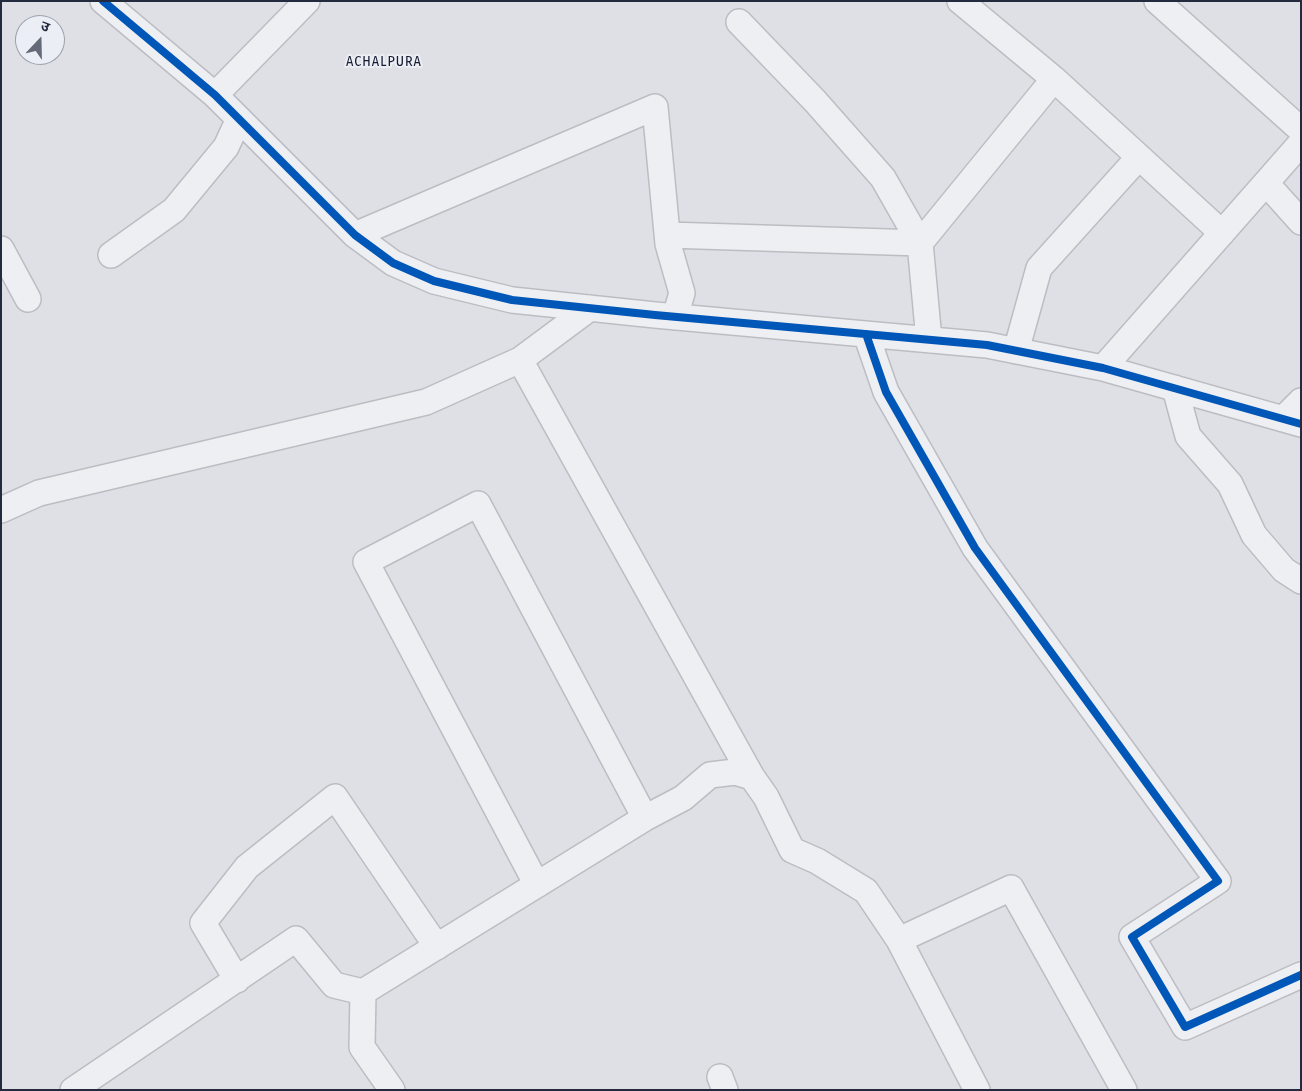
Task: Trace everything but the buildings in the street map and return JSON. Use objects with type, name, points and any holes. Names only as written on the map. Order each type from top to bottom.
[{"type":"street","points":[[103,1],[215,95],[355,235],[393,264],[434,281],[512,300],[987,346],[1103,368],[1292,422],[1301,401]]},
{"type":"street","points":[[215,95],[307,1]]},
{"type":"street","points":[[960,1],[1054,79],[1222,233]]},
{"type":"street","points":[[1157,1],[1301,130]]},
{"type":"street","points":[[739,22],[814,101],[883,178],[920,243],[929,340]]},
{"type":"street","points":[[920,243],[1054,79]]},
{"type":"street","points":[[355,235],[655,107],[668,235],[682,293],[674,317]]},
{"type":"street","points":[[111,255],[174,210],[226,148],[239,120]]},
{"type":"street","points":[[1103,368],[1301,143]]},
{"type":"street","points":[[1016,351],[1039,268],[1139,157]]},
{"type":"street","points":[[1266,183],[1301,222]]},
{"type":"street","points":[[668,235],[920,243]]},
{"type":"street","points":[[1,248],[28,299]]},
{"type":"street","points":[[1,510],[39,493],[426,402],[520,360],[590,308]]},
{"type":"street","points":[[866,334],[886,392],[975,548],[1218,881],[1132,937],[1185,1027],[1301,975]]},
{"type":"street","points":[[520,360],[752,777],[766,798],[792,850],[817,861],[866,892],[899,940],[977,1090]]},
{"type":"street","points":[[1175,388],[1188,436],[1230,484],[1254,535],[1284,570],[1301,581]]},
{"type":"street","points":[[537,885],[366,562],[478,504],[645,818]]},
{"type":"street","points":[[73,1090],[296,939],[334,985],[363,992],[645,818],[683,798],[710,775],[735,772],[752,777]]},
{"type":"street","points":[[237,980],[203,923],[247,867],[335,797],[437,947]]},
{"type":"street","points":[[899,940],[1011,888],[1124,1090]]},
{"type":"street","points":[[363,992],[362,1047],[392,1090]]},
{"type":"cycle path","points":[[103,1],[215,95],[355,235],[393,263],[434,281],[512,300],[987,345],[1103,368],[1301,424]]},
{"type":"cycle path","points":[[866,334],[886,392],[975,548],[1218,881],[1132,937],[1185,1027],[1301,975]]},
{"type":"district","name":"ACHALPURA","points":[[384,62]]}]
